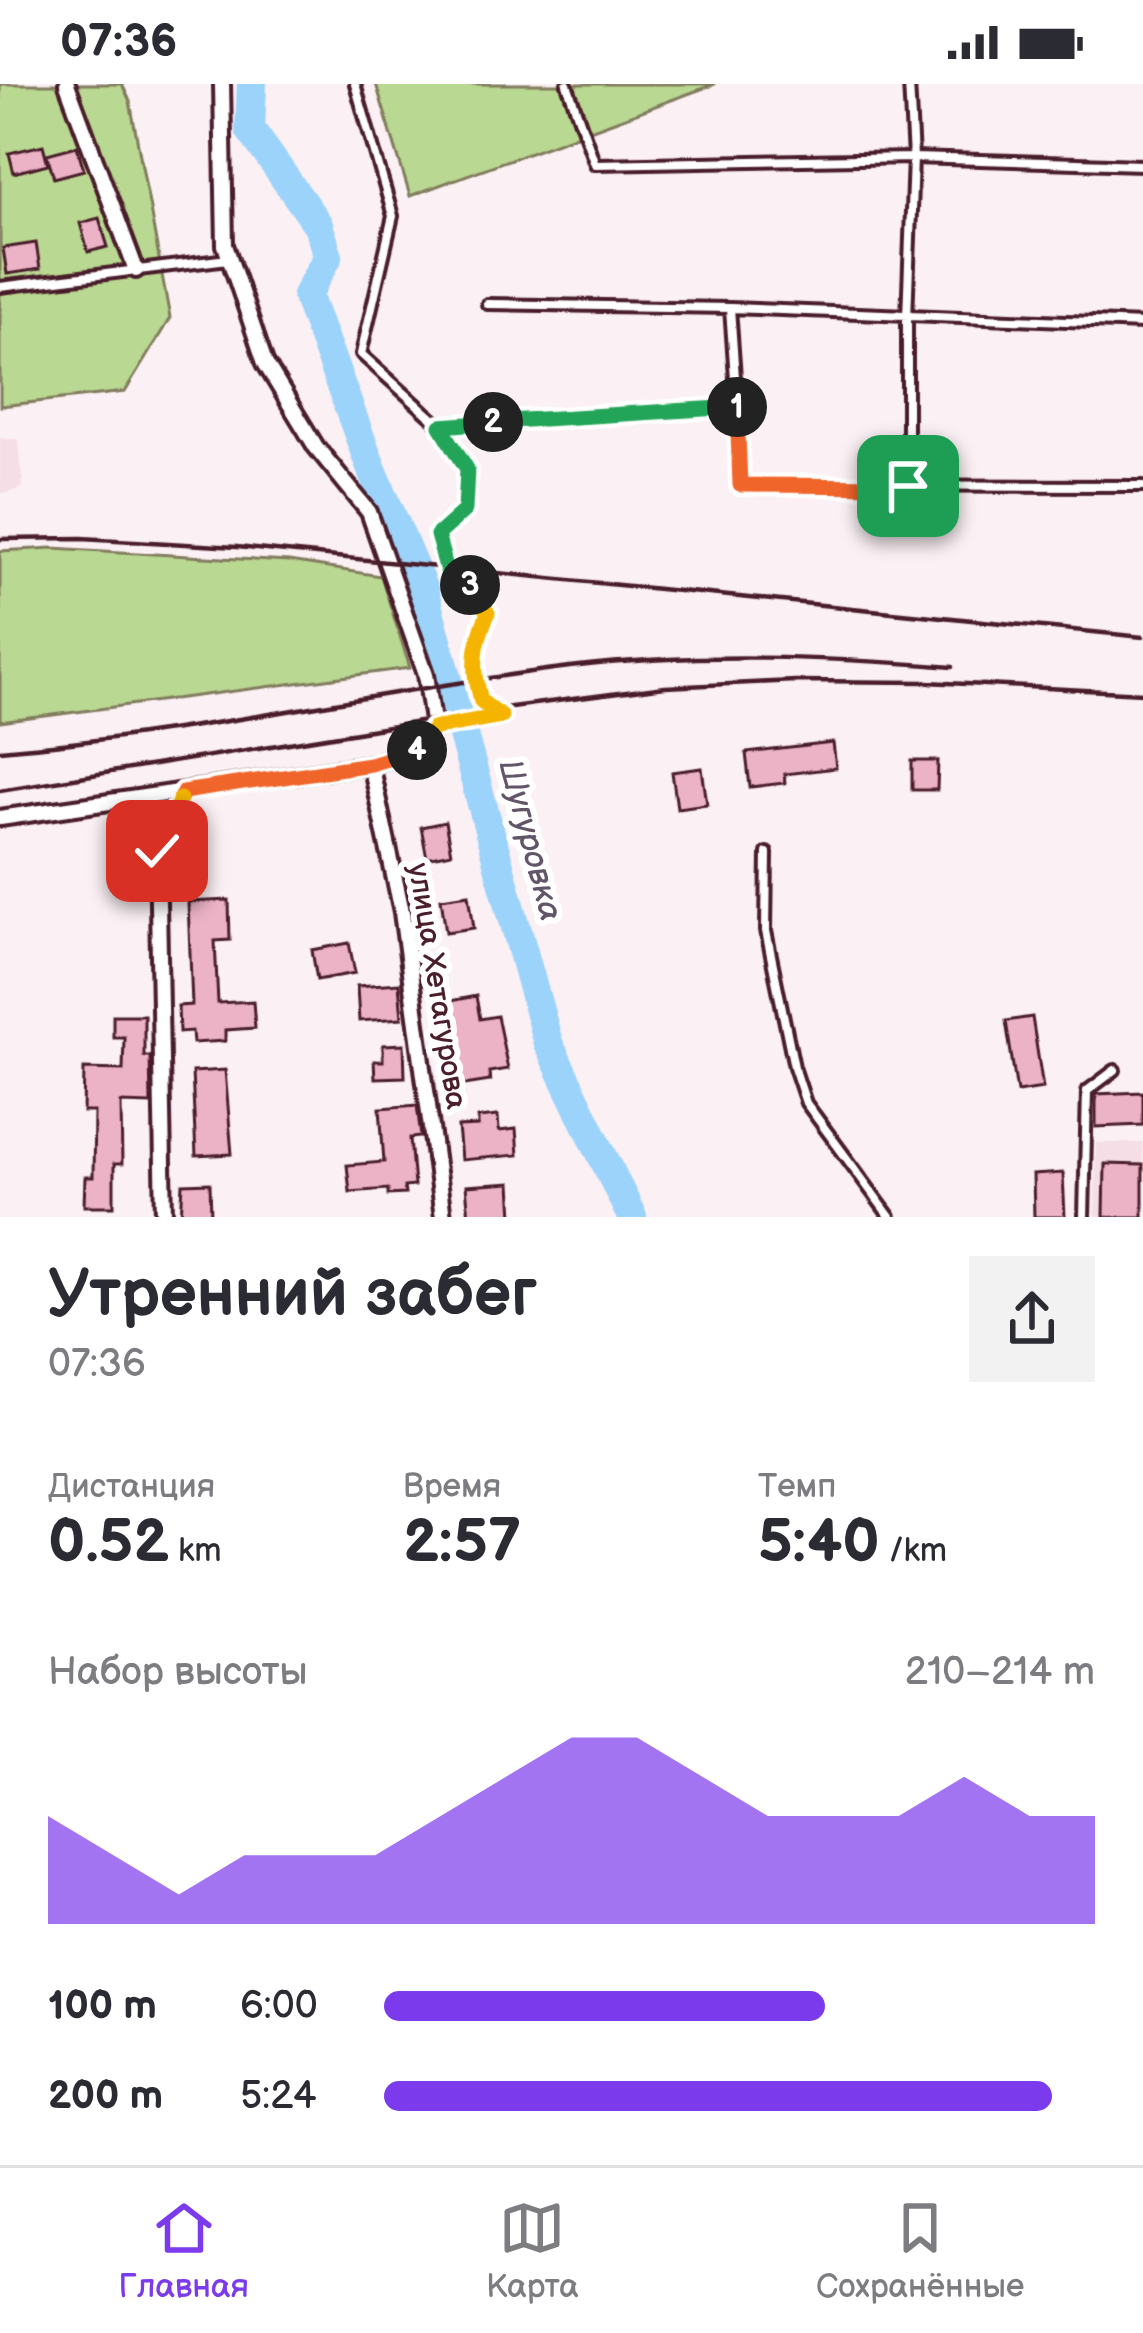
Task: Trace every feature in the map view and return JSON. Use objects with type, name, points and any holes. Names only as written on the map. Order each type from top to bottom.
[{"type":"street","points":[[67,84],[136,270]]},
{"type":"street","points":[[0,818],[370,764],[416,751],[434,728],[426,674],[369,512],[316,447],[266,363],[225,245],[222,84]]},
{"type":"street","name":"улица Хетагурова","points":[[370,764],[402,912],[443,1217]]},
{"type":"street","points":[[164,1217],[157,851],[183,792]]},
{"type":"lane","points":[[355,84],[393,216],[361,354],[441,426],[737,406]]},
{"type":"lane","points":[[567,84],[596,164],[914,158],[1143,166]]},
{"type":"lane","points":[[908,486],[914,158],[909,84]]},
{"type":"lane","points":[[0,287],[230,259]]},
{"type":"lane","points":[[487,304],[1143,324]]},
{"type":"lane","points":[[730,308],[740,485],[1143,486]]},
{"type":"lane","points":[[766,853],[766,932],[806,1103],[890,1217]]},
{"type":"lane","points":[[1084,1217],[1087,1091],[1114,1070]]},
{"type":"path","points":[[434,728],[501,716],[481,701],[473,670],[475,644],[488,613],[469,584],[449,578],[437,535],[465,510],[467,469],[441,426]]},
{"type":"shaded area","points":[[0,437],[19,440],[23,488],[5,493],[0,493]]},
{"type":"shaded area","points":[[1096,1143],[1143,1143],[1143,1217],[1095,1217]]},
{"type":"green space","points":[[0,84],[122,84],[130,101],[170,318],[125,392],[0,406]]},
{"type":"green space","points":[[376,84],[715,84],[410,196]]},
{"type":"green space","points":[[53,548],[289,562],[381,576],[410,668],[0,722],[0,551]]},
{"type":"building","points":[[43,145],[48,164],[14,173],[9,153]]},
{"type":"building","points":[[77,146],[84,170],[54,178],[47,154]]},
{"type":"building","points":[[99,218],[108,247],[88,252],[80,223]]},
{"type":"building","points":[[36,243],[40,269],[7,274],[3,248]]},
{"type":"building","points":[[833,743],[836,768],[784,774],[785,783],[750,787],[746,753]]},
{"type":"building","points":[[912,761],[938,761],[937,790],[912,790]]},
{"type":"building","points":[[702,768],[707,804],[677,808],[672,772]]},
{"type":"building","points":[[445,822],[451,853],[427,858],[421,827]]},
{"type":"building","points":[[469,894],[474,928],[446,932],[441,898]]},
{"type":"building","points":[[229,900],[230,940],[215,941],[218,1003],[253,1001],[255,1028],[225,1030],[225,1041],[193,1043],[192,1031],[179,1032],[178,1006],[192,1005],[188,902]]},
{"type":"building","points":[[349,943],[355,973],[317,980],[312,950]]},
{"type":"building","points":[[399,983],[402,1018],[359,1021],[357,986]]},
{"type":"building","points":[[476,996],[480,1019],[497,1016],[508,1069],[489,1072],[490,1081],[458,1086],[445,1002]]},
{"type":"building","points":[[113,1015],[144,1015],[151,1104],[121,1103],[122,1164],[114,1164],[114,1206],[84,1206],[85,1177],[93,1177],[94,1112],[83,1112],[84,1069],[123,1070],[124,1037],[113,1037]]},
{"type":"building","points":[[1032,1017],[1043,1088],[1017,1092],[1006,1021]]},
{"type":"building","points":[[404,1044],[405,1077],[375,1078],[374,1061],[383,1061],[383,1045]]},
{"type":"building","points":[[225,1070],[232,1154],[196,1156],[192,1072]]},
{"type":"building","points":[[1143,1092],[1143,1125],[1096,1127],[1096,1094]]},
{"type":"building","points":[[417,1105],[421,1137],[410,1138],[414,1186],[404,1187],[405,1194],[388,1195],[388,1189],[350,1192],[347,1165],[384,1162],[380,1108]]},
{"type":"building","points":[[498,1116],[499,1131],[516,1129],[518,1155],[461,1160],[458,1127],[478,1126],[478,1118]]},
{"type":"building","points":[[1105,1164],[1143,1165],[1143,1217],[1104,1217]]},
{"type":"building","points":[[1063,1173],[1065,1217],[1034,1217],[1033,1175]]},
{"type":"building","points":[[210,1183],[211,1217],[181,1217],[183,1184]]},
{"type":"building","points":[[511,1183],[513,1217],[469,1217],[466,1186]]},
{"type":"waterway","name":"Шугуровка","points":[[252,84],[250,129],[318,225],[328,256],[307,295],[423,590],[548,1043],[632,1217]]},
{"type":"railway","points":[[0,539],[82,538],[237,547],[1143,637]]},
{"type":"railway","points":[[0,750],[143,734],[618,662],[762,658],[953,667]]},
{"type":"railway","points":[[0,790],[511,707],[665,687],[927,682],[1143,693]]},
{"type":"route","points":[[157,851],[183,792],[370,764],[416,751],[434,728],[501,716],[481,701],[473,670],[475,644],[488,613],[469,584],[449,578],[437,535],[465,510],[467,469],[441,426],[737,406],[740,485],[908,486]]}]
